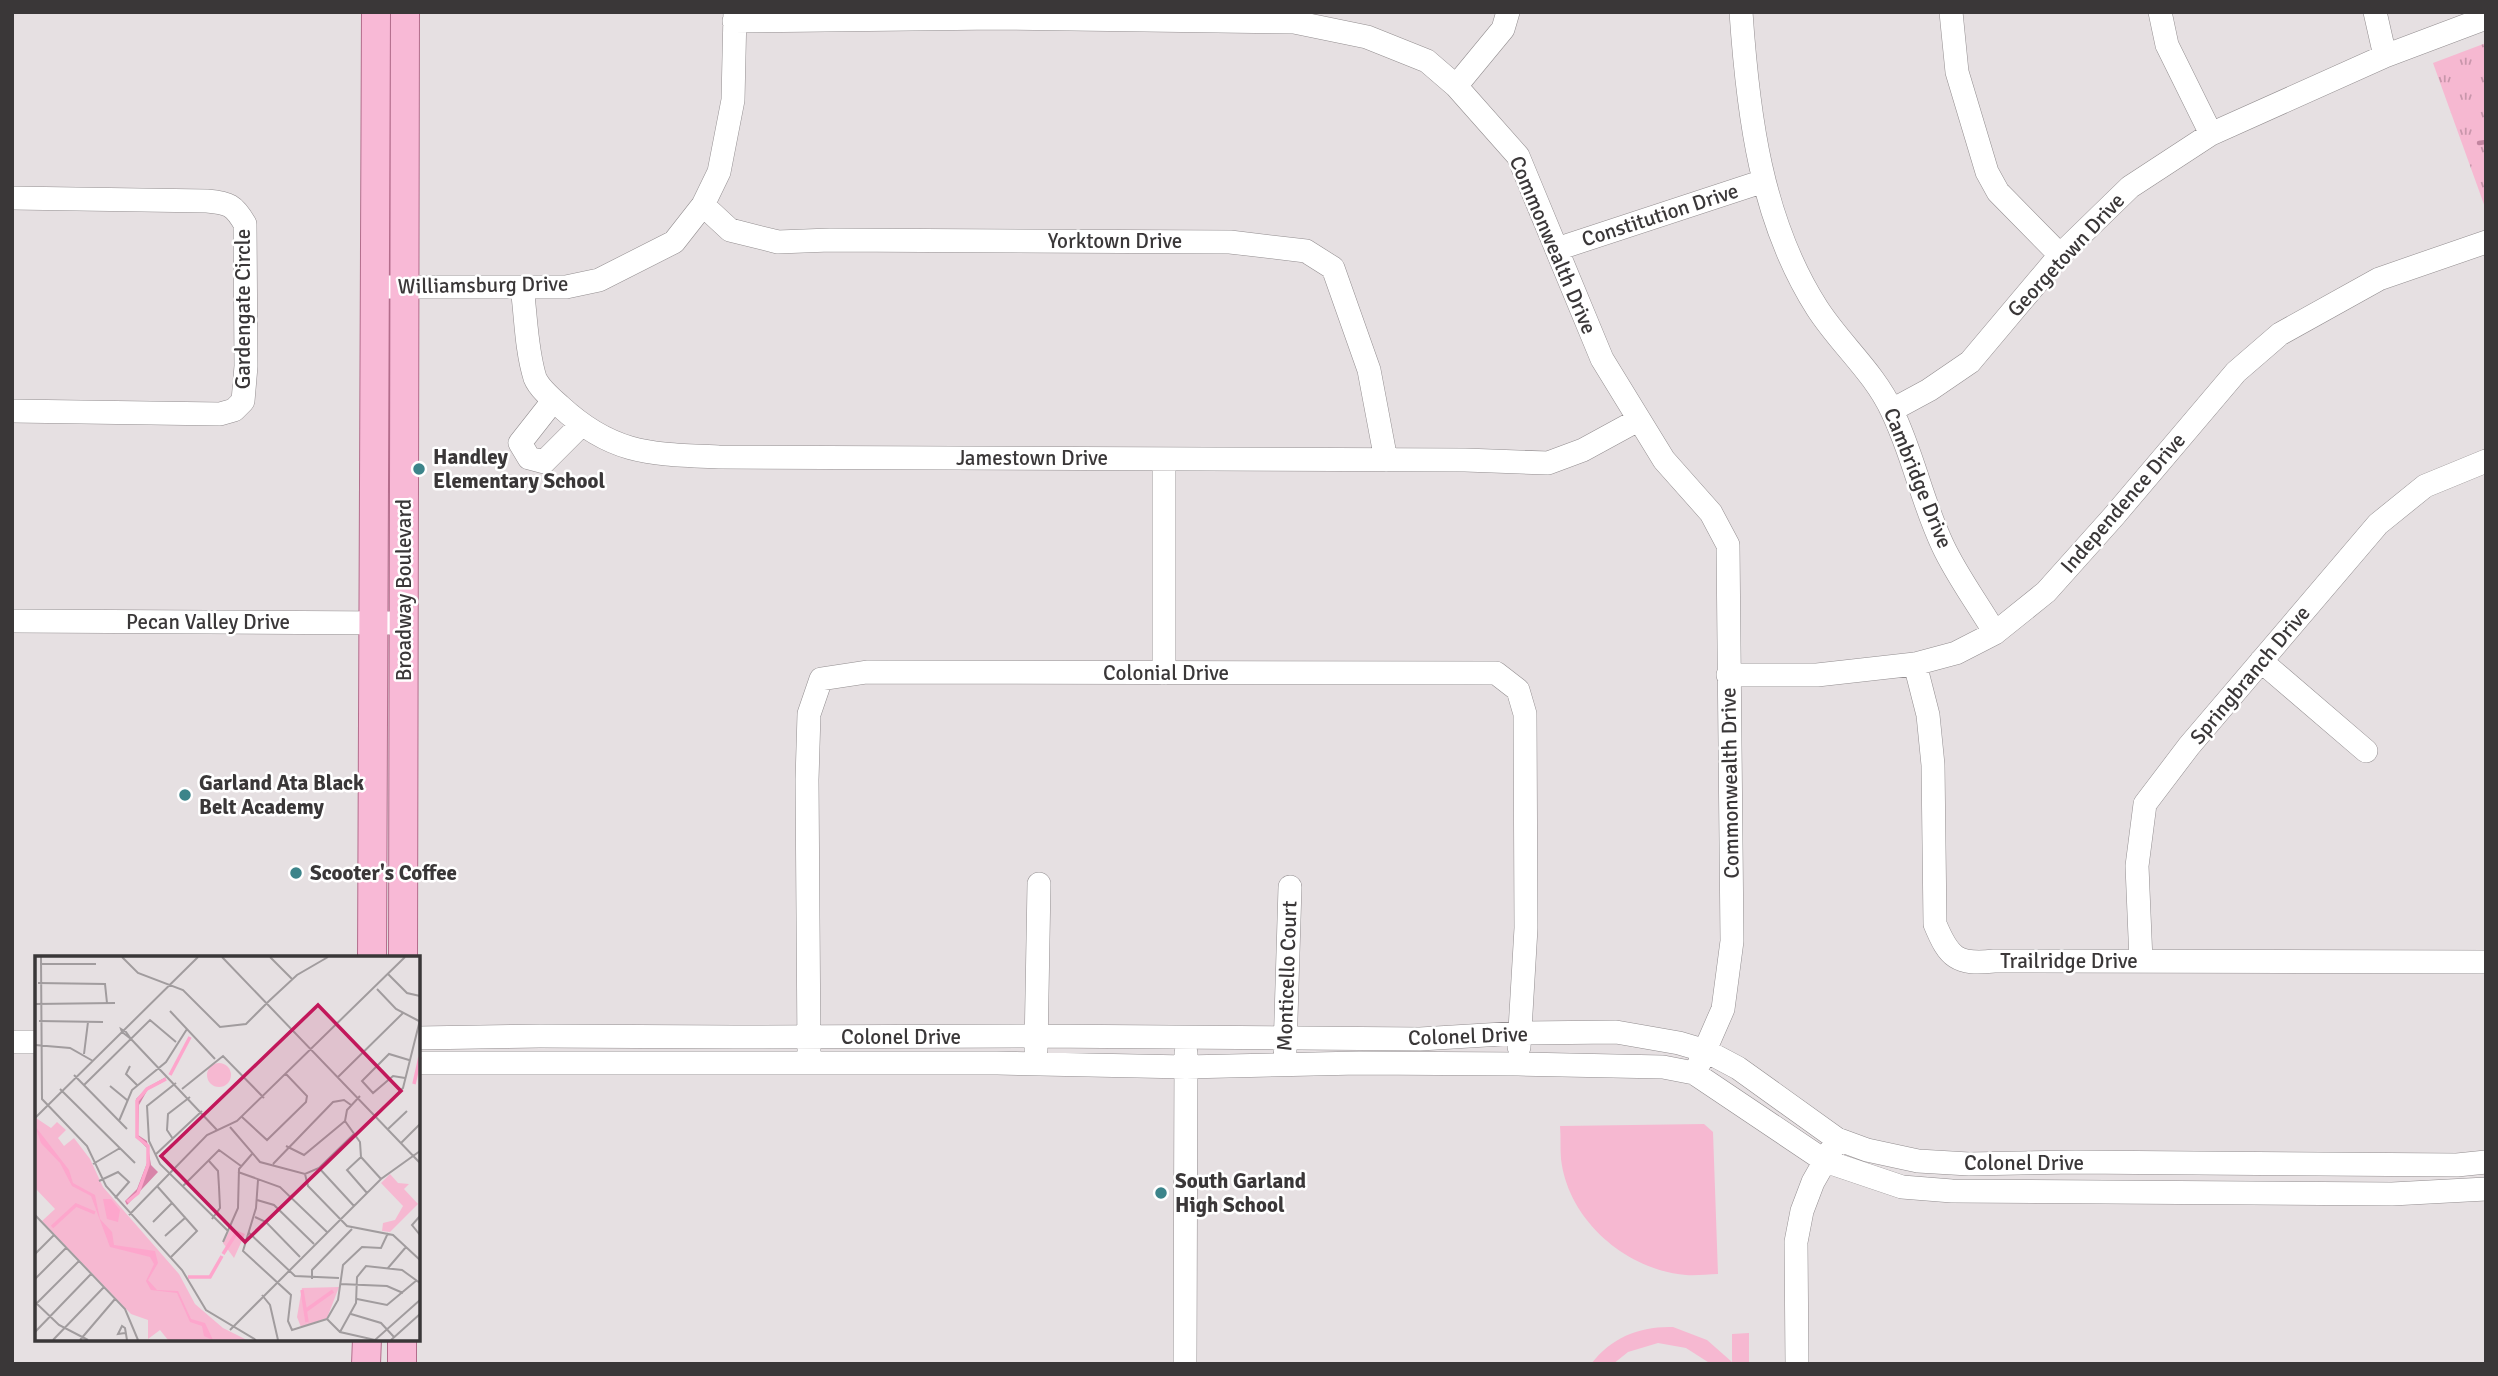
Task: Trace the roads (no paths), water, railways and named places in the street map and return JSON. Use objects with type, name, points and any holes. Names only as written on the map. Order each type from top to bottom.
[{"type":"main road","name":"Broadway Boulevard","points":[[372,956],[376,12]]},
{"type":"main road","name":"Broadway Boulevard","points":[[403,956],[405,12]]},
{"type":"main road","points":[[373,839],[403,841]]},
{"type":"main road","points":[[366,1341],[366,1364]]},
{"type":"main road","points":[[402,1341],[402,1364]]},
{"type":"street","points":[[1456,86],[1503,29],[1508,12]]},
{"type":"street","name":"Cambridge Drive","points":[[1741,12],[1747,91],[1764,181],[1777,228],[1796,273],[1818,311],[1872,375],[1892,410],[1943,546],[1994,633]]},
{"type":"street","points":[[1951,12],[1956,72],[1987,172],[1998,192],[2060,256]]},
{"type":"street","points":[[2160,12],[2167,45],[2211,134]]},
{"type":"street","points":[[2375,12],[2385,56]]},
{"type":"street","name":"Williamsburg Drive","points":[[375,287],[566,287],[599,280],[674,242],[703,205],[719,172],[733,100],[734,17]]},
{"type":"street","name":"Commonwealth Drive","points":[[734,17],[1294,17],[1367,37],[1427,61],[1456,86],[1518,156],[1602,359],[1664,460],[1711,513],[1728,545],[1732,941],[1723,1009],[1694,1073]]},
{"type":"street","name":"Georgetown Drive","points":[[1892,410],[1929,390],[1970,362],[2060,256],[2130,187],[2211,134],[2385,56],[2486,18]]},
{"type":"street","name":"Constitution Drive","points":[[1557,249],[1764,181]]},
{"type":"street","name":"Gardengate Circle","points":[[12,198],[226,203],[237,211],[246,224],[246,354],[243,401],[234,410],[220,414],[12,411]]},
{"type":"street","name":"Yorktown Drive","points":[[703,205],[730,230],[778,242],[1230,242],[1306,251],[1333,268],[1369,370],[1386,460]]},
{"type":"street","name":"Independence Drive","points":[[1728,675],[1817,675],[1914,664],[1956,653],[1994,633],[2046,592],[2236,372],[2280,334],[2379,279],[2486,242]]},
{"type":"street","name":"Jamestown Drive","points":[[522,287],[536,380],[554,401],[581,425],[613,443],[653,454],[719,457],[1548,463],[1583,450],[1638,420]]},
{"type":"street","points":[[554,401],[520,443],[529,458],[544,463],[581,425]]},
{"type":"street","points":[[1164,459],[1164,673]]},
{"type":"street","name":"Springbranch Drive","points":[[2141,961],[2137,866],[2145,804],[2189,746],[2378,524],[2425,486],[2486,461]]},
{"type":"street","name":"Pecan Valley Drive","points":[[12,621],[404,624]]},
{"type":"street","points":[[2261,661],[2366,751]]},
{"type":"street","name":"Trailridge Drive","points":[[1914,664],[1928,715],[1933,765],[1935,924],[1944,945],[1955,956],[1970,964],[1994,961],[2486,962]]},
{"type":"street","name":"Colonial Drive","points":[[810,1064],[807,780],[810,714],[821,679],[867,673],[1496,673],[1518,690],[1525,714],[1526,901],[1518,1064]]},
{"type":"street","points":[[1035,1064],[1039,884]]},
{"type":"street","name":"Monticello Court","points":[[1285,1065],[1290,887]]},
{"type":"street","name":"Colonel Drive","points":[[420,1038],[1186,1036],[1420,1039],[1519,1033],[1616,1032],[1679,1043],[1706,1051],[1738,1068],[1837,1139],[1867,1150],[1918,1161],[1969,1164],[2457,1165],[2486,1162]]},
{"type":"street","points":[[1185,1364],[1186,1036]]},
{"type":"street","points":[[12,1042],[35,1042]]},
{"type":"street","name":"Colonel Drive","points":[[420,1063],[1035,1064],[1186,1067],[1518,1064],[1663,1067],[1694,1073],[1825,1161],[1902,1187],[1952,1191],[2392,1194],[2486,1189]]},
{"type":"street","points":[[1797,1364],[1796,1242],[1802,1211],[1837,1139]]},
{"type":"waterway","points":[[2479,143],[2486,142]]},
{"type":"place","name":"Handley Elementary School","points":[[419,469]]},
{"type":"place","name":"Garland Ata Black Belt Academy","points":[[185,795]]},
{"type":"place","name":"Scooter's Coffee","points":[[296,873]]},
{"type":"place","name":"South Garland High School","points":[[1161,1193]]}]
